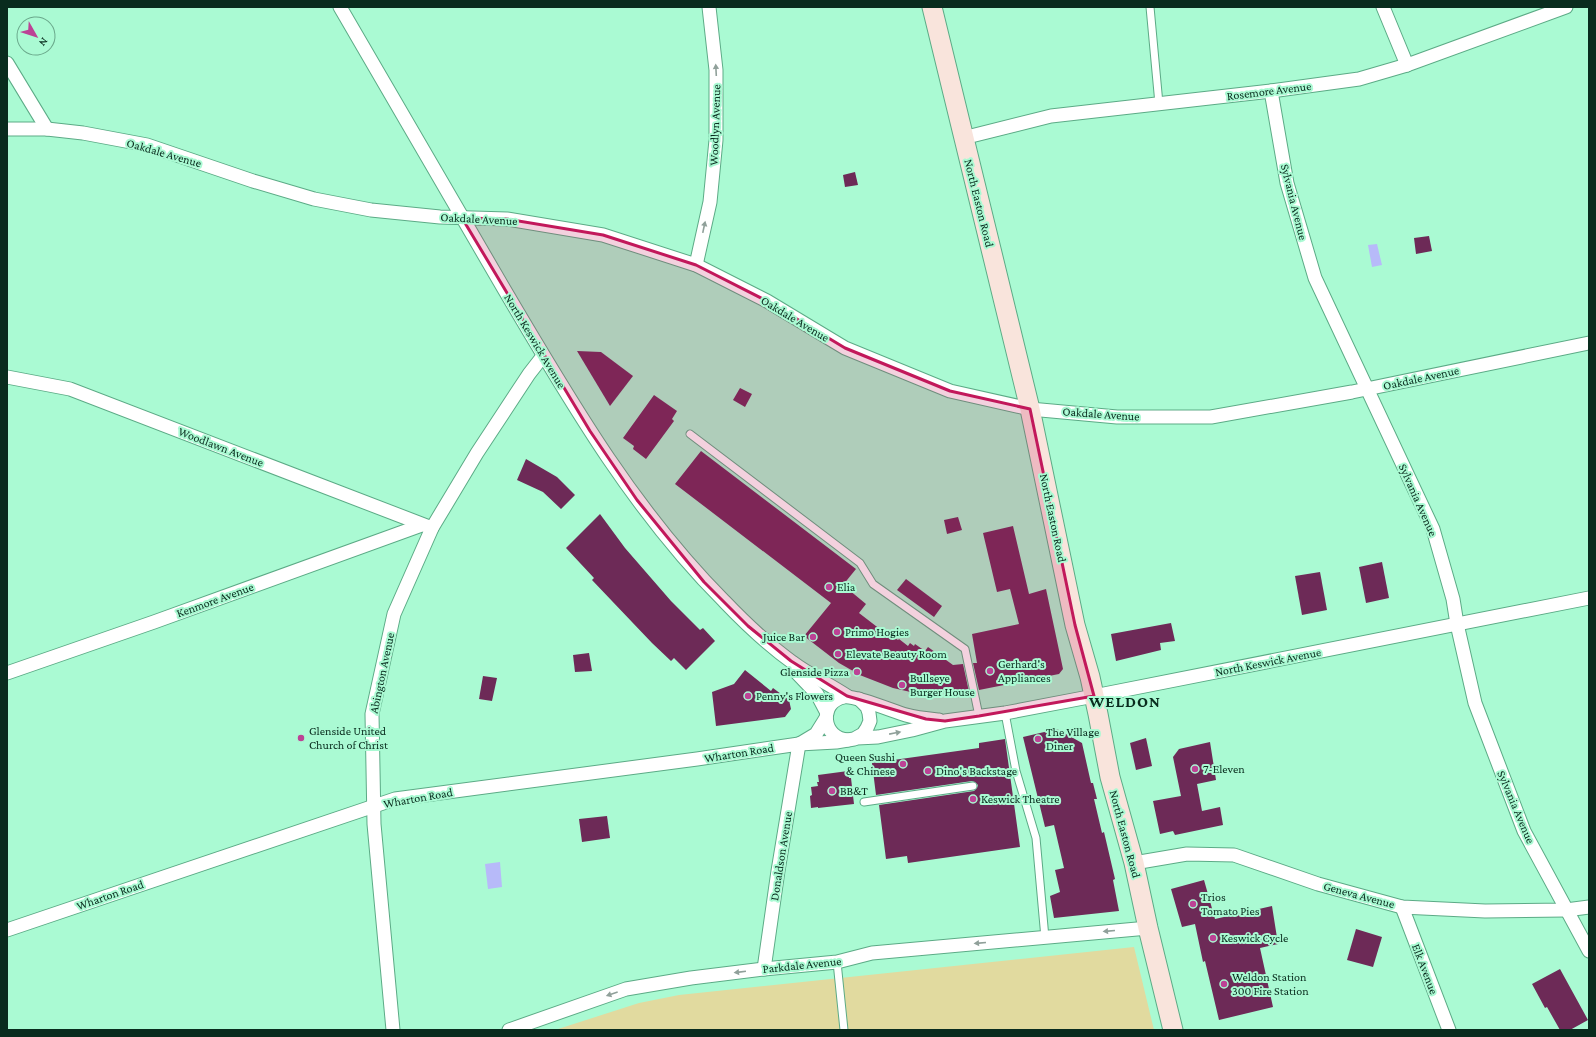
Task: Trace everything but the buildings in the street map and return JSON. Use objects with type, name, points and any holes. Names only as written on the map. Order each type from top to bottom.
[{"type":"main road","name":"North Easton Road","points":[[932,7],[1030,409],[1075,625],[1094,696],[1110,777],[1134,863],[1173,1030]]},
{"type":"street","name":"North Keswick Avenue","points":[[340,7],[543,356],[590,431],[650,517],[704,582],[748,626],[803,670],[854,697],[908,715],[945,721]]},
{"type":"street","name":"Woodlyn Avenue","points":[[696,265],[710,202],[716,140],[716,70],[709,7]]},
{"type":"street","points":[[1383,7],[1407,65]]},
{"type":"street","name":"Rosemore Avenue","points":[[963,138],[1052,116],[1271,92],[1359,79],[1407,65],[1566,7]]},
{"type":"street","points":[[7,63],[47,129]]},
{"type":"street","name":"Sylvania Avenue","points":[[1271,92],[1287,183],[1315,278],[1366,389],[1433,528],[1453,599],[1457,624],[1475,703],[1524,831],[1589,950]]},
{"type":"street","name":"Oakdale Avenue","points":[[7,129],[47,129],[86,133],[148,145],[253,181],[314,199],[370,210],[462,218],[507,219],[603,235],[696,265],[767,301],[845,348],[950,391],[1030,409],[1117,417],[1211,417],[1366,389],[1589,344]]},
{"type":"street","name":"Abington Avenue","points":[[393,1030],[374,824],[372,714],[394,614],[427,527],[529,374],[543,356]]},
{"type":"street","name":"Woodlawn Avenue","points":[[7,377],[70,389],[427,527]]},
{"type":"street","name":"Kenmore Avenue","points":[[7,673],[427,527]]},
{"type":"street","name":"North Keswick Avenue","points":[[770,644],[811,687],[821,701],[829,729],[833,734],[840,739],[853,739],[878,737],[945,721],[1005,713],[1094,696],[1589,598]]},
{"type":"street","points":[[853,739],[866,731],[870,721],[867,707],[854,697]]},
{"type":"street","name":"Wharton Road","points":[[799,744],[816,734],[826,716],[829,706],[834,701],[839,698],[854,697]]},
{"type":"street","name":"Wharton Road","points":[[7,930],[395,799],[799,744],[825,743],[853,739]]},
{"type":"street","name":"Donaldson Avenue","points":[[764,969],[778,871],[799,744]]},
{"type":"street","name":"Geneva Avenue","points":[[1134,863],[1187,854],[1234,854],[1318,884],[1402,907],[1485,911],[1566,910],[1589,907]]},
{"type":"street","name":"Elk Avenue","points":[[1402,907],[1449,1030]]},
{"type":"street","name":"Parkdale Avenue","points":[[509,1030],[626,989],[691,978],[837,962],[872,953],[1148,928]]},
{"type":"lane","points":[[1150,7],[1158,104]]},
{"type":"lane","points":[[690,434],[860,563],[872,584],[965,649],[979,716]]},
{"type":"lane","points":[[1005,713],[1016,771],[1036,838],[1045,938]]},
{"type":"lane","points":[[864,802],[973,786]]},
{"type":"lane","points":[[837,962],[844,1030]]},
{"type":"highlighted area","points":[[462,218],[507,219],[603,235],[696,265],[767,301],[845,348],[950,391],[1030,409],[1075,625],[1094,696],[945,721],[926,719],[847,696],[791,661],[748,626],[704,582],[637,500],[590,431]]},
{"type":"shaded area","points":[[1134,947],[1154,1030],[555,1030],[639,1003],[679,995]]},
{"type":"water","points":[[1377,244],[1382,265],[1372,267],[1368,245]]},
{"type":"water","points":[[500,862],[502,887],[488,889],[485,864]]},
{"type":"place","name":"Elia","points":[[829,587]]},
{"type":"place","name":"Primo Hogies","points":[[837,632]]},
{"type":"place","name":"Juice Bar","points":[[813,637]]},
{"type":"place","name":"Elevate Beauty Room","points":[[838,654]]},
{"type":"place","name":"Gerhard's Appliances","points":[[990,671]]},
{"type":"place","name":"Glenside Pizza","points":[[857,672]]},
{"type":"place","name":"Bullseye Burger House","points":[[902,685]]},
{"type":"place","name":"Penny's Flowers","points":[[748,696]]},
{"type":"place","name":"Glenside United Church of Christ","points":[[301,738]]},
{"type":"place","name":"The Village Diner","points":[[1038,739]]},
{"type":"place","name":"Queen Sushi & Chinese","points":[[903,764]]},
{"type":"place","name":"7-Eleven","points":[[1195,769]]},
{"type":"place","name":"Dino's Backstage","points":[[928,771]]},
{"type":"place","name":"BB&T","points":[[832,791]]},
{"type":"place","name":"Keswick Theatre","points":[[973,799]]},
{"type":"place","name":"Trios Tomato Pies","points":[[1193,904]]},
{"type":"place","name":"Keswick Cycle","points":[[1213,938]]},
{"type":"place","name":"Weldon Station 300 Fire Station","points":[[1224,984]]},
{"type":"district","name":"WELDON","points":[[1125,701]]}]
